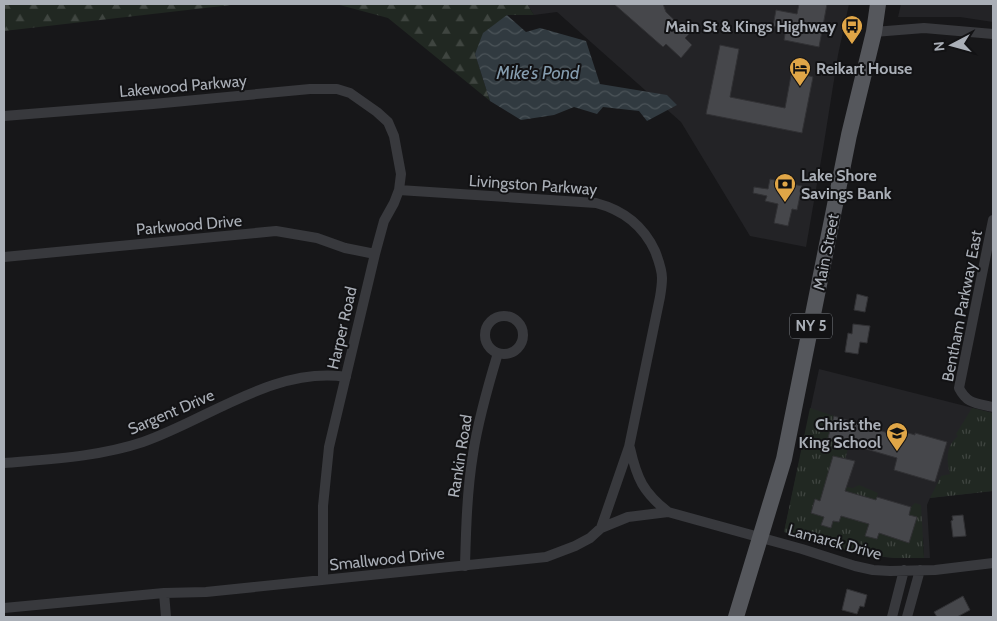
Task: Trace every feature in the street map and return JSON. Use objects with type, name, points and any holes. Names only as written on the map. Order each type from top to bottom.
[{"type":"main road","name":"Main Street","points":[[736,617],[784,459],[848,144],[874,32],[878,4]]},
{"type":"main road","name":"Main Street","points":[[874,32],[885,4]]},
{"type":"street","points":[[874,32],[924,28],[993,34]]},
{"type":"street","name":"Lakewood Parkway","points":[[4,116],[310,89],[336,90],[350,93],[362,101]]},
{"type":"street","name":"Harper Road","points":[[324,580],[323,506],[330,447],[375,254],[384,221],[399,190],[402,174],[394,136],[388,122],[362,101]]},
{"type":"street","name":"Livingston Parkway","points":[[399,190],[596,203],[619,211],[637,224],[652,246],[658,258],[662,277],[660,297],[629,447],[601,528]]},
{"type":"street","name":"Bentham Parkway East","points":[[993,220],[959,388],[964,397],[970,402],[993,407]]},
{"type":"street","name":"Parkwood Drive","points":[[4,257],[276,231],[317,238],[345,248],[375,254]]},
{"type":"street","name":"Rankin Road","points":[[465,566],[466,524],[473,454],[485,399],[498,353]]},
{"type":"street","name":"Sargent Drive","points":[[4,463],[52,459],[120,448],[163,434],[274,385],[317,375],[346,377]]},
{"type":"street","name":"Livingston Parkway","points":[[629,447],[635,470],[642,484],[651,498],[668,512]]},
{"type":"street","name":"Smallwood Drive","points":[[4,608],[164,593],[206,592],[546,557],[559,554],[590,538],[601,528],[628,517],[668,512],[760,538]]},
{"type":"street","name":"Lamarck Drive","points":[[760,538],[855,566],[890,571],[935,570],[993,563]]},
{"type":"street","points":[[892,617],[904,570]]},
{"type":"street","points":[[907,617],[920,570]]},
{"type":"street","points":[[164,593],[166,617]]},
{"type":"shaded area","points":[[527,4],[849,4],[838,55],[806,247],[750,236],[681,122],[557,12],[534,15]]},
{"type":"shaded area","points":[[901,4],[993,4],[993,22],[960,17],[898,17]]},
{"type":"shaded area","name":"Christ the King School","points":[[819,369],[993,413],[993,491],[930,498],[927,505],[930,558],[924,558],[923,537],[923,558],[895,558],[864,555],[784,532]]},
{"type":"green space","points":[[4,4],[240,4],[4,31]]},
{"type":"green space","points":[[336,4],[527,4],[534,15],[507,15],[475,54],[490,101],[388,18]]},
{"type":"green space","points":[[810,408],[834,416],[828,438],[849,444],[845,460],[820,501],[815,499],[811,513],[824,517],[822,525],[831,528],[833,521],[839,522],[841,516],[869,524],[866,536],[877,539],[879,533],[909,542],[916,517],[909,515],[911,507],[915,503],[921,505],[924,558],[864,555],[784,532]]},
{"type":"green space","points":[[972,408],[993,413],[993,491],[930,498],[941,476],[950,474],[948,464],[949,449]]},
{"type":"green space","points":[[859,485],[878,493],[876,500],[845,491],[847,487],[853,488]]},
{"type":"water","name":"Mike's Pond","points":[[507,15],[526,32],[540,28],[586,41],[600,84],[667,95],[677,105],[647,121],[639,111],[603,107],[597,114],[574,107],[554,115],[521,120],[490,101],[475,54],[483,33]]},
{"type":"building","points":[[614,4],[663,4],[666,12],[689,34],[685,38],[692,45],[681,58],[666,44],[663,47]]},
{"type":"building","points":[[799,4],[827,4],[819,47],[784,40],[786,28],[773,26],[776,10],[797,14]]},
{"type":"building","name":"Reikart House","points":[[720,45],[739,49],[730,97],[785,108],[792,70],[796,71],[798,59],[808,61],[806,75],[813,77],[802,133],[706,114]]},
{"type":"building","name":"Lake Shore Savings Bank","points":[[770,179],[802,186],[797,210],[792,209],[788,226],[774,223],[778,204],[765,201],[767,196],[753,193],[754,187],[768,189]]},
{"type":"building","points":[[857,294],[868,297],[865,312],[854,310]]},
{"type":"building","points":[[853,324],[870,326],[867,343],[860,342],[858,354],[845,352],[848,333],[852,334]]},
{"type":"building","points":[[834,416],[904,438],[905,432],[947,442],[935,482],[894,470],[897,458],[828,438]]},
{"type":"building","points":[[833,456],[855,461],[845,491],[876,500],[877,497],[911,507],[909,515],[917,517],[909,543],[879,533],[877,539],[865,536],[869,524],[841,516],[839,522],[833,521],[831,528],[821,525],[824,517],[811,513],[815,499],[820,501]]},
{"type":"building","points":[[963,515],[966,536],[953,537],[952,516]]},
{"type":"building","points":[[847,589],[867,595],[864,607],[860,606],[857,614],[842,610]]},
{"type":"building","points":[[963,596],[970,610],[957,617],[937,617],[934,612]]},
{"type":"place","name":"Main St & Kings Highway","points":[[852,45]]},
{"type":"place","name":"Reikart House","points":[[800,87]]},
{"type":"place","name":"Lake Shore Savings Bank","points":[[785,203]]},
{"type":"place","name":"Christ the King School","points":[[897,452]]}]
